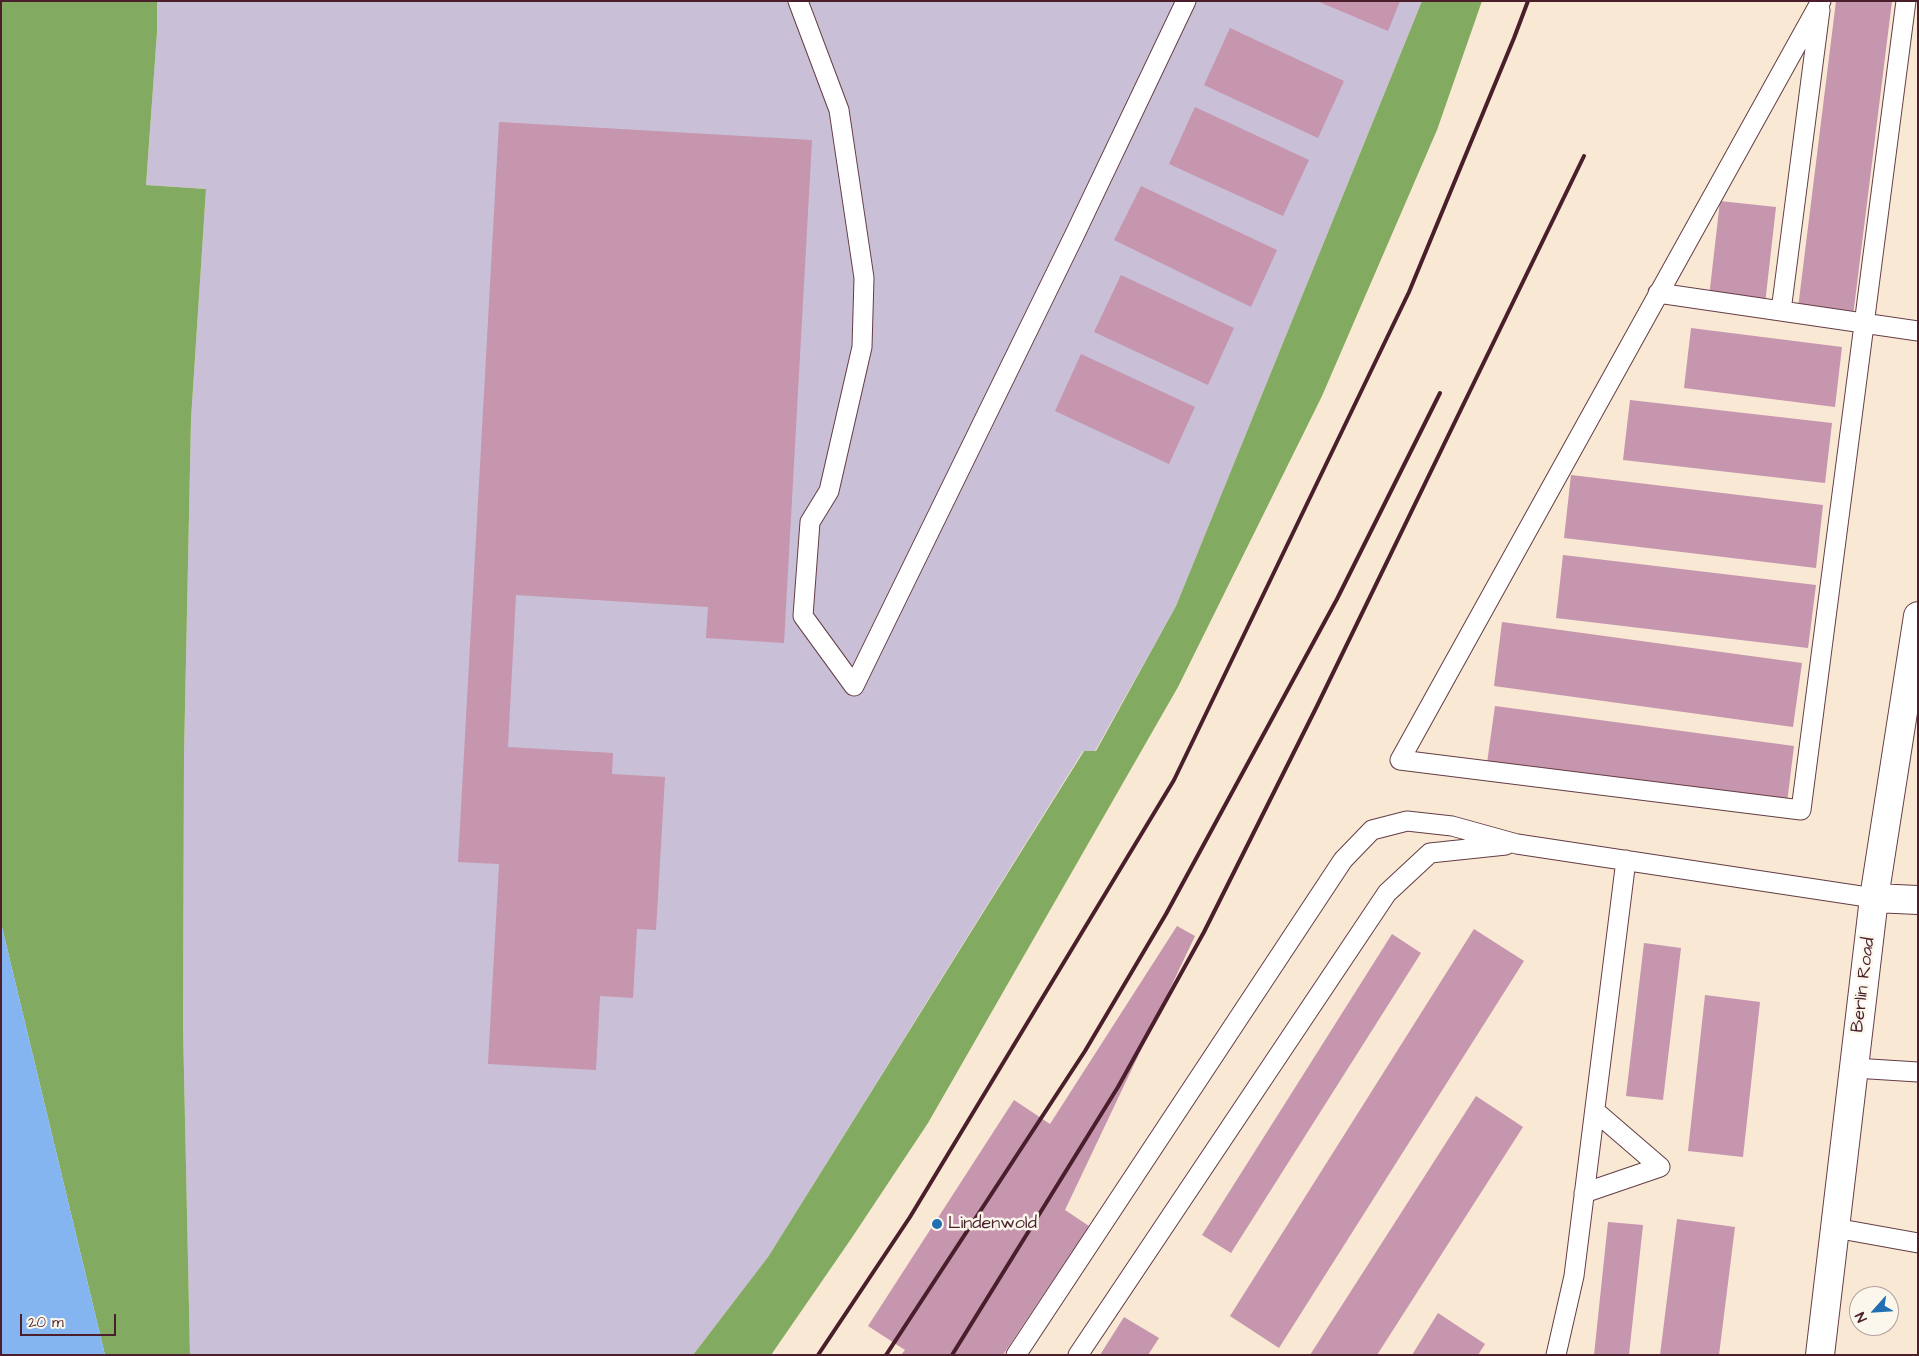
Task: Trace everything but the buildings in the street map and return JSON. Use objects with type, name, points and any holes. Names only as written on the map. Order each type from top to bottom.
[{"type":"street","name":"Berlin Road","points":[[1820,1355],[1874,898],[1918,616]]},
{"type":"street","points":[[1874,898],[1918,900]]},
{"type":"lane","points":[[798,1],[839,110],[864,278],[862,347],[829,491],[810,522],[803,616],[854,686],[1074,236],[1186,1]]},
{"type":"lane","points":[[1821,1],[1400,760],[1800,810],[1906,1]]},
{"type":"lane","points":[[1781,311],[1821,1]]},
{"type":"lane","points":[[1658,294],[1918,331]]},
{"type":"lane","points":[[1016,1355],[1343,860],[1372,830],[1407,821],[1452,826],[1517,844],[1874,898]]},
{"type":"lane","points":[[1078,1355],[1387,893],[1430,852],[1517,844]]},
{"type":"lane","points":[[1556,1355],[1574,1276],[1626,860]]},
{"type":"lane","points":[[1854,1068],[1918,1072]]},
{"type":"lane","points":[[1584,1193],[1660,1167],[1595,1110]]},
{"type":"lane","points":[[1835,1228],[1918,1243]]},
{"type":"shaded area","points":[[157,1],[1422,1],[1176,606],[1095,751],[1083,751],[768,1257],[693,1355],[190,1355],[183,1026],[184,755],[191,419],[206,189],[146,185],[157,32]]},
{"type":"green space","points":[[1,1],[157,1],[157,32],[146,185],[206,189],[191,419],[184,755],[183,1026],[190,1355],[105,1355],[1,923]]},
{"type":"green space","points":[[1422,1],[1482,1],[1437,130],[1322,396],[1178,687],[928,1123],[771,1355],[693,1355],[768,1257],[1084,751],[1096,751],[1176,606]]},
{"type":"water","points":[[1,923],[105,1355],[1,1355]]},
{"type":"railway","points":[[818,1355],[910,1217],[1174,780],[1409,292],[1528,1]]},
{"type":"railway","points":[[952,1355],[1118,1087],[1204,932],[1317,706],[1584,156]]},
{"type":"railway","points":[[886,1355],[1085,1051],[1166,914],[1337,599],[1440,393]]},
{"type":"place","name":"Lindenwold","points":[[937,1224]]}]
